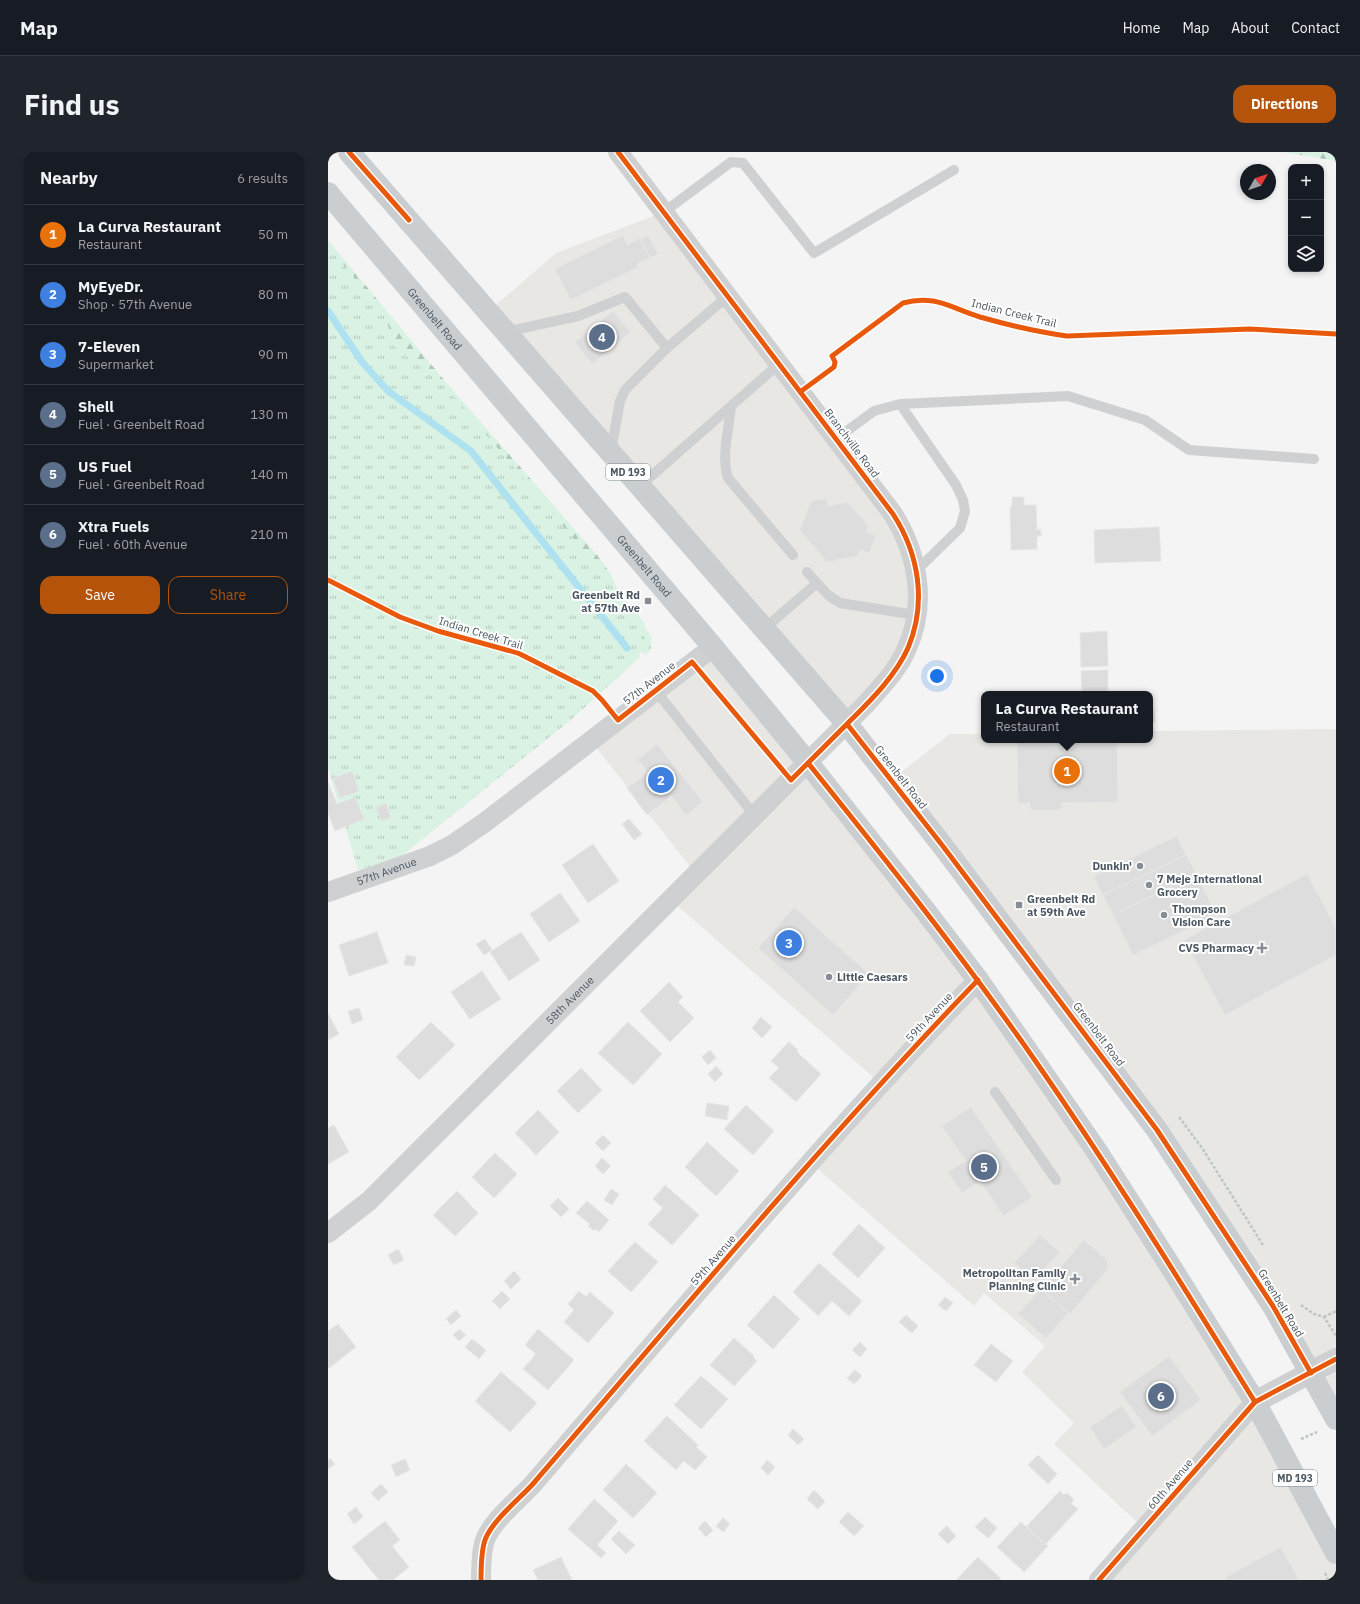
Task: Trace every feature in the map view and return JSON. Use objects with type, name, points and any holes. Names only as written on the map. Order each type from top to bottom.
[{"type":"main road","name":"Greenbelt Road","points":[[350,152],[847,724],[942,845],[1157,1130],[1273,1306],[1336,1419]]},
{"type":"main road","name":"Greenbelt Road","points":[[328,193],[713,647],[808,763],[978,980],[1034,1059],[1126,1196],[1255,1402],[1336,1553]]},
{"type":"street","name":"Branchville Road","points":[[618,152],[893,514],[904,531],[917,570],[918,589],[916,615],[909,643],[900,661],[883,685],[808,763]]},
{"type":"street","name":"57th Avenue","points":[[328,892],[430,856],[452,845],[484,823],[713,647]]},
{"type":"street","name":"58th Avenue","points":[[328,1233],[369,1201],[808,763]]},
{"type":"street","name":"59th Avenue","points":[[481,1571],[485,1539],[494,1526],[532,1485],[795,1180],[978,980]]},
{"type":"street","points":[[1255,1402],[1336,1360]]},
{"type":"street","name":"60th Avenue","points":[[1099,1580],[1255,1402]]},
{"type":"lane","points":[[664,212],[731,162],[743,163],[814,252],[954,170]]},
{"type":"lane","points":[[611,453],[620,401],[625,390],[667,348],[728,296]]},
{"type":"lane","points":[[505,332],[578,316],[624,297],[667,348]]},
{"type":"lane","points":[[640,486],[779,364]]},
{"type":"lane","points":[[836,439],[874,411],[900,404],[1068,396],[1144,420],[1189,450],[1314,459]]},
{"type":"lane","points":[[900,404],[956,485],[963,500],[965,511],[960,528],[917,570]]},
{"type":"lane","points":[[731,406],[725,469],[728,478],[793,555]]},
{"type":"lane","points":[[807,572],[834,600],[840,603],[916,615]]},
{"type":"lane","points":[[764,630],[817,584]]},
{"type":"lane","points":[[656,691],[755,816]]},
{"type":"lane","points":[[995,1092],[1056,1180]]},
{"type":"path","points":[[1324,1317],[1336,1311]]},
{"type":"shaded area","points":[[664,212],[904,531],[913,632],[847,724],[488,312],[556,253]]},
{"type":"shaded area","points":[[713,647],[1034,1059],[1336,1553],[1336,1580],[1099,1580],[1144,1529],[1054,1444],[1074,1423],[1022,1372],[1045,1346],[984,1293],[974,1306],[811,1163],[881,1084],[671,900],[696,874],[591,741]]},
{"type":"shaded area","points":[[1336,729],[1336,1419],[1273,1306],[891,780],[950,734],[981,734],[981,743],[1153,743],[1153,731]]},
{"type":"green space","points":[[1283,152],[1336,152],[1336,161]]},
{"type":"green space","points":[[328,240],[445,381],[597,555],[610,573],[621,597],[652,637],[650,651],[645,655],[638,650],[328,295]]},
{"type":"green space","points":[[328,246],[384,313],[395,347],[448,389],[645,623],[639,658],[572,719],[399,858],[358,870],[328,768]]},
{"type":"building","points":[[623,235],[627,245],[640,238],[650,258],[637,264],[638,267],[571,300],[555,269]]},
{"type":"building","points":[[648,235],[658,254],[650,258],[640,239]]},
{"type":"building","points":[[613,311],[630,332],[592,364],[575,342]]},
{"type":"building","points":[[1012,497],[1024,497],[1024,505],[1036,505],[1037,530],[1041,529],[1041,536],[1037,536],[1037,549],[1011,550],[1010,506],[1012,506]]},
{"type":"building","points":[[827,498],[828,506],[847,502],[869,526],[866,532],[876,536],[869,553],[860,550],[857,556],[827,562],[800,530],[811,501]]},
{"type":"building","points":[[1159,527],[1161,561],[1095,563],[1094,530]]},
{"type":"building","points":[[1107,631],[1108,666],[1081,667],[1080,633]]},
{"type":"building","points":[[1108,670],[1108,691],[1082,691],[1081,671]]},
{"type":"building","points":[[1154,709],[1155,722],[1153,722]]},
{"type":"building","points":[[1017,743],[1117,743],[1118,802],[1061,803],[1061,810],[1030,810],[1030,803],[1018,803]]},
{"type":"building","points":[[657,744],[703,802],[686,815],[671,796],[647,815],[627,788],[648,772],[638,760]]},
{"type":"building","points":[[352,771],[359,791],[340,798],[333,779]]},
{"type":"building","points":[[328,782],[337,804],[355,797],[364,819],[335,831],[328,813]]},
{"type":"building","points":[[386,803],[391,818],[381,821],[376,807]]},
{"type":"building","points":[[629,819],[642,834],[634,840],[622,824]]},
{"type":"building","name":"Dunkin'","points":[[1177,836],[1186,855],[1103,895],[1094,876]]},
{"type":"building","points":[[593,844],[619,881],[588,903],[562,865]]},
{"type":"building","name":"7 Meje International Grocery","points":[[1186,855],[1196,874],[1113,915],[1103,895]]},
{"type":"building","name":"Thompson Vision Care","points":[[1196,874],[1216,915],[1133,955],[1113,915]]},
{"type":"building","name":"CVS Pharmacy","points":[[1307,874],[1336,928],[1336,955],[1225,1015],[1184,940]]},
{"type":"building","points":[[560,893],[580,921],[549,942],[530,914]]},
{"type":"building","points":[[794,907],[869,974],[833,1015],[758,948]]},
{"type":"building","points":[[377,932],[388,963],[349,976],[339,945]]},
{"type":"building","points":[[521,932],[540,960],[509,981],[490,952]]},
{"type":"building","points":[[485,939],[492,950],[484,955],[476,944]]},
{"type":"building","points":[[406,955],[416,957],[414,966],[404,965]]},
{"type":"building","points":[[482,971],[501,999],[470,1019],[451,992]]},
{"type":"building","points":[[669,982],[683,997],[678,1002],[694,1018],[670,1042],[640,1011]]},
{"type":"building","points":[[359,1008],[363,1020],[352,1024],[348,1011]]},
{"type":"building","points":[[328,1013],[339,1034],[328,1040]]},
{"type":"building","points":[[761,1017],[772,1027],[762,1038],[752,1028]]},
{"type":"building","points":[[431,1022],[455,1045],[419,1080],[396,1057]]},
{"type":"building","points":[[628,1022],[662,1054],[633,1085],[598,1053]]},
{"type":"building","points":[[789,1042],[798,1050],[797,1052],[821,1074],[796,1102],[769,1078],[779,1068],[771,1061]]},
{"type":"building","points":[[710,1050],[716,1058],[708,1065],[702,1057]]},
{"type":"building","points":[[716,1066],[723,1074],[715,1082],[708,1074]]},
{"type":"building","points":[[581,1068],[602,1090],[578,1113],[557,1091]]},
{"type":"building","points":[[707,1103],[729,1106],[727,1120],[705,1116]]},
{"type":"building","points":[[746,1105],[774,1131],[753,1155],[724,1129]]},
{"type":"building","points":[[971,1107],[1032,1197],[1004,1216],[980,1181],[962,1193],[948,1172],[966,1161],[942,1126]]},
{"type":"building","points":[[538,1110],[559,1132],[536,1155],[515,1133]]},
{"type":"building","points":[[334,1125],[349,1152],[328,1164],[328,1128]]},
{"type":"building","points":[[603,1135],[611,1143],[603,1151],[595,1143]]},
{"type":"building","points":[[707,1142],[739,1171],[716,1196],[685,1167]]},
{"type":"building","points":[[495,1153],[517,1174],[494,1198],[472,1177]]},
{"type":"building","points":[[602,1158],[611,1166],[603,1174],[595,1166]]},
{"type":"building","points":[[665,1185],[699,1215],[672,1245],[648,1224],[663,1208],[653,1199]]},
{"type":"building","points":[[611,1189],[619,1194],[612,1205],[604,1200]]},
{"type":"building","points":[[457,1191],[478,1213],[455,1236],[433,1215]]},
{"type":"building","points":[[558,1198],[569,1209],[561,1217],[550,1206]]},
{"type":"building","points":[[587,1201],[609,1220],[599,1232],[596,1229],[594,1231],[588,1226],[590,1224],[576,1213]]},
{"type":"building","points":[[859,1224],[885,1248],[858,1278],[832,1254]]},
{"type":"building","points":[[1040,1235],[1060,1252],[1034,1281],[1014,1263]]},
{"type":"building","name":"Metropolitan Family Planning Clinic","points":[[1084,1240],[1107,1260],[1108,1269],[1070,1314],[1041,1289]]},
{"type":"building","points":[[635,1242],[658,1262],[631,1292],[608,1271]]},
{"type":"building","points":[[398,1249],[404,1260],[394,1265],[388,1255]]},
{"type":"building","points":[[819,1263],[862,1301],[849,1316],[832,1301],[818,1316],[793,1292]]},
{"type":"building","points":[[514,1271],[521,1279],[511,1289],[504,1281]]},
{"type":"building","points":[[1041,1289],[1068,1313],[1046,1338],[1018,1314]]},
{"type":"building","points":[[502,1291],[510,1299],[500,1309],[492,1301]]},
{"type":"building","points":[[579,1291],[586,1297],[590,1292],[614,1313],[588,1343],[564,1322],[574,1310],[568,1304]]},
{"type":"building","points":[[774,1295],[800,1319],[773,1349],[747,1325]]},
{"type":"building","points":[[945,1297],[953,1303],[946,1311],[938,1305]]},
{"type":"building","points":[[456,1310],[461,1316],[451,1325],[446,1319]]},
{"type":"building","points":[[906,1315],[918,1326],[912,1333],[899,1322]]},
{"type":"building","points":[[338,1324],[356,1347],[328,1369],[328,1331]]},
{"type":"building","points":[[459,1329],[466,1335],[459,1341],[453,1335]]},
{"type":"building","points":[[538,1329],[574,1360],[548,1390],[523,1369],[536,1354],[525,1345]]},
{"type":"building","points":[[734,1338],[754,1356],[753,1357],[757,1361],[734,1386],[710,1365]]},
{"type":"building","points":[[472,1339],[486,1350],[479,1359],[465,1347]]},
{"type":"building","points":[[860,1342],[867,1349],[860,1357],[852,1350]]},
{"type":"building","points":[[991,1344],[1013,1361],[996,1382],[974,1365]]},
{"type":"building","points":[[1169,1356],[1201,1400],[1152,1436],[1120,1392]]},
{"type":"building","points":[[855,1370],[862,1376],[854,1384],[847,1378]]},
{"type":"building","points":[[501,1372],[537,1403],[510,1432],[475,1401]]},
{"type":"building","points":[[701,1376],[728,1399],[701,1429],[674,1405]]},
{"type":"building","points":[[1122,1406],[1136,1427],[1104,1449],[1090,1427]]},
{"type":"building","points":[[667,1416],[698,1445],[696,1447],[707,1457],[695,1470],[684,1461],[676,1470],[644,1441]]},
{"type":"building","points":[[793,1429],[804,1439],[798,1445],[788,1435]]},
{"type":"building","points":[[1038,1455],[1057,1474],[1048,1484],[1028,1465]]},
{"type":"building","points":[[330,1458],[335,1464],[328,1469],[328,1460]]},
{"type":"building","points":[[405,1459],[410,1470],[396,1477],[391,1465]]},
{"type":"building","points":[[767,1460],[775,1467],[768,1475],[761,1468]]},
{"type":"building","points":[[626,1464],[657,1493],[633,1518],[603,1490]]},
{"type":"building","points":[[381,1484],[388,1492],[378,1501],[371,1493]]},
{"type":"building","points":[[814,1490],[825,1501],[818,1509],[807,1499]]},
{"type":"building","points":[[1060,1491],[1064,1495],[1067,1493],[1074,1500],[1071,1503],[1078,1509],[1045,1545],[1026,1527]]},
{"type":"building","points":[[594,1499],[618,1521],[597,1545],[606,1553],[601,1558],[568,1529]]},
{"type":"building","points":[[356,1507],[363,1517],[354,1524],[347,1514]]},
{"type":"building","points":[[848,1512],[864,1526],[854,1536],[839,1522]]},
{"type":"building","points":[[985,1517],[997,1528],[988,1538],[975,1527]]},
{"type":"building","points":[[723,1518],[730,1524],[723,1532],[716,1526]]},
{"type":"building","points":[[385,1521],[400,1540],[392,1546],[409,1567],[393,1580],[379,1580],[352,1547]]},
{"type":"building","points":[[705,1521],[713,1530],[706,1537],[698,1528]]},
{"type":"building","points":[[1021,1522],[1048,1546],[1024,1572],[997,1547]]},
{"type":"building","points":[[947,1526],[956,1536],[948,1544],[938,1534]]},
{"type":"building","points":[[619,1531],[635,1545],[626,1554],[611,1539]]},
{"type":"building","points":[[1281,1547],[1299,1580],[1227,1580],[1226,1577]]},
{"type":"building","points":[[561,1557],[572,1580],[538,1580],[533,1570]]},
{"type":"building","points":[[978,1557],[1001,1579],[956,1580]]},
{"type":"waterway","points":[[328,311],[362,362],[388,391],[471,451],[627,648]]},
{"type":"cycle path","points":[[349,152],[409,220]]},
{"type":"cycle path","name":"Indian Creek Trail","points":[[328,580],[400,617],[438,631],[518,653],[593,691],[618,720],[692,662],[791,780],[873,698],[903,659],[914,631],[918,596],[914,562],[902,529],[893,514],[618,152]]},
{"type":"cycle path","name":"Indian Creek Trail","points":[[800,392],[834,367],[835,362],[832,356],[903,303],[914,301],[924,300],[942,303],[1001,323],[1067,336],[1250,329],[1336,334]]},
{"type":"cycle path","points":[[847,724],[942,845],[1157,1130],[1273,1306],[1311,1373]]},
{"type":"cycle path","points":[[808,763],[952,946],[1034,1059],[1119,1186],[1255,1402]]},
{"type":"cycle path","points":[[481,1580],[481,1565],[485,1540],[488,1533],[499,1518],[532,1485],[863,1103],[978,980]]},
{"type":"cycle path","points":[[1099,1580],[1255,1402],[1336,1359]]},
{"type":"place","name":"Shell","points":[[602,337]]},
{"type":"place","name":"Greenbelt Rd at 57th Ave","points":[[648,601]]},
{"type":"place","name":"La Curva Restaurant","points":[[1067,771]]},
{"type":"place","name":"MyEyeDr.","points":[[661,780]]},
{"type":"place","name":"Dunkin'","points":[[1140,866]]},
{"type":"place","name":"7 Meje International Grocery","points":[[1149,885]]},
{"type":"place","name":"Greenbelt Rd at 59th Ave","points":[[1019,905]]},
{"type":"place","name":"Thompson Vision Care","points":[[1164,915]]},
{"type":"place","name":"7-Eleven","points":[[789,943]]},
{"type":"place","name":"CVS Pharmacy","points":[[1262,948]]},
{"type":"place","name":"Little Caesars","points":[[829,977]]},
{"type":"place","name":"US Fuel","points":[[984,1167]]},
{"type":"place","name":"Metropolitan Family Planning Clinic","points":[[1075,1279]]},
{"type":"place","name":"Xtra Fuels","points":[[1161,1396]]}]
